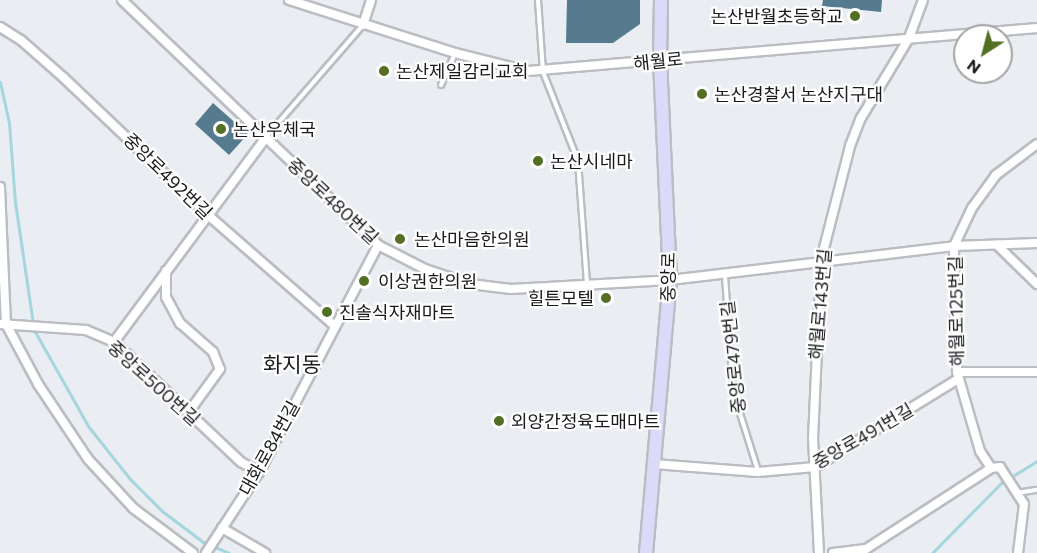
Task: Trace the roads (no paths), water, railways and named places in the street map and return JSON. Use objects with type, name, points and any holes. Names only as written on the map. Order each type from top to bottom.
[{"type":"main road","name":"중앙로","points":[[646,553],[670,280],[660,62],[662,0]]},
{"type":"street","name":"중앙로480번길","points":[[122,0],[378,245],[425,269],[471,284],[511,288],[670,280]]},
{"type":"street","name":"해월로","points":[[289,0],[455,53],[543,72],[1037,28]]},
{"type":"street","points":[[363,25],[371,0]]},
{"type":"street","name":"해월로143번길","points":[[819,553],[815,467],[821,260],[850,146],[861,118],[909,38],[922,0]]},
{"type":"street","name":"중앙로492번길","points":[[0,27],[22,41],[64,78],[208,214],[335,326]]},
{"type":"street","points":[[114,342],[266,137]]},
{"type":"street","name":"해월로125번길","points":[[991,468],[980,451],[958,375],[954,246],[972,208],[996,175],[1037,144]]},
{"type":"street","points":[[0,187],[3,324],[38,384],[88,459],[133,508],[193,553]]},
{"type":"street","name":"중앙로479번길","points":[[670,280],[725,276],[821,260],[954,246],[1037,243]]},
{"type":"street","name":"대화로84번길","points":[[206,552],[259,472],[378,245]]},
{"type":"street","points":[[997,245],[1037,284]]},
{"type":"street","points":[[166,269],[166,297],[180,323],[213,352],[220,369],[188,413]]},
{"type":"street","name":"중앙로500번길","points":[[3,324],[86,330],[114,342],[241,462],[259,472]]},
{"type":"street","points":[[958,375],[1037,372]]},
{"type":"street","name":"중앙로491번길","points":[[654,464],[758,472],[815,467],[958,375]]},
{"type":"street","points":[[833,553],[866,549],[991,468],[1001,470],[1024,504],[1018,553]]},
{"type":"street","points":[[222,528],[265,553]]},
{"type":"lane","points":[[538,0],[543,72],[578,161],[587,284]]},
{"type":"lane","points":[[266,137],[363,25]]},
{"type":"lane","points":[[441,85],[455,53]]},
{"type":"lane","name":"중앙로479번길","points":[[725,276],[733,391],[758,472]]},
{"type":"lane","points":[[1016,491],[1037,490]]},
{"type":"waterway","points":[[0,82],[9,123],[15,202],[34,330],[88,426],[130,479],[162,511],[203,542],[229,553]]},
{"type":"waterway","points":[[932,553],[1001,483],[1037,461]]},
{"type":"place","name":"논산반월초등학교","points":[[855,16]]},
{"type":"place","name":"논산제일감리교회","points":[[384,71]]},
{"type":"place","name":"논산경찰서 논산지구대","points":[[702,94]]},
{"type":"place","name":"논산우체국","points":[[221,129]]},
{"type":"place","name":"논산시네마","points":[[538,161]]},
{"type":"place","name":"논산마음한의원","points":[[400,239]]},
{"type":"place","name":"이상권한의원","points":[[364,281]]},
{"type":"place","name":"힐튼모텔","points":[[606,298]]},
{"type":"place","name":"진솔식자재마트","points":[[327,312]]},
{"type":"place","name":"외양간정육도매마트","points":[[499,421]]},
{"type":"district","name":"화지동","points":[[292,364]]}]
